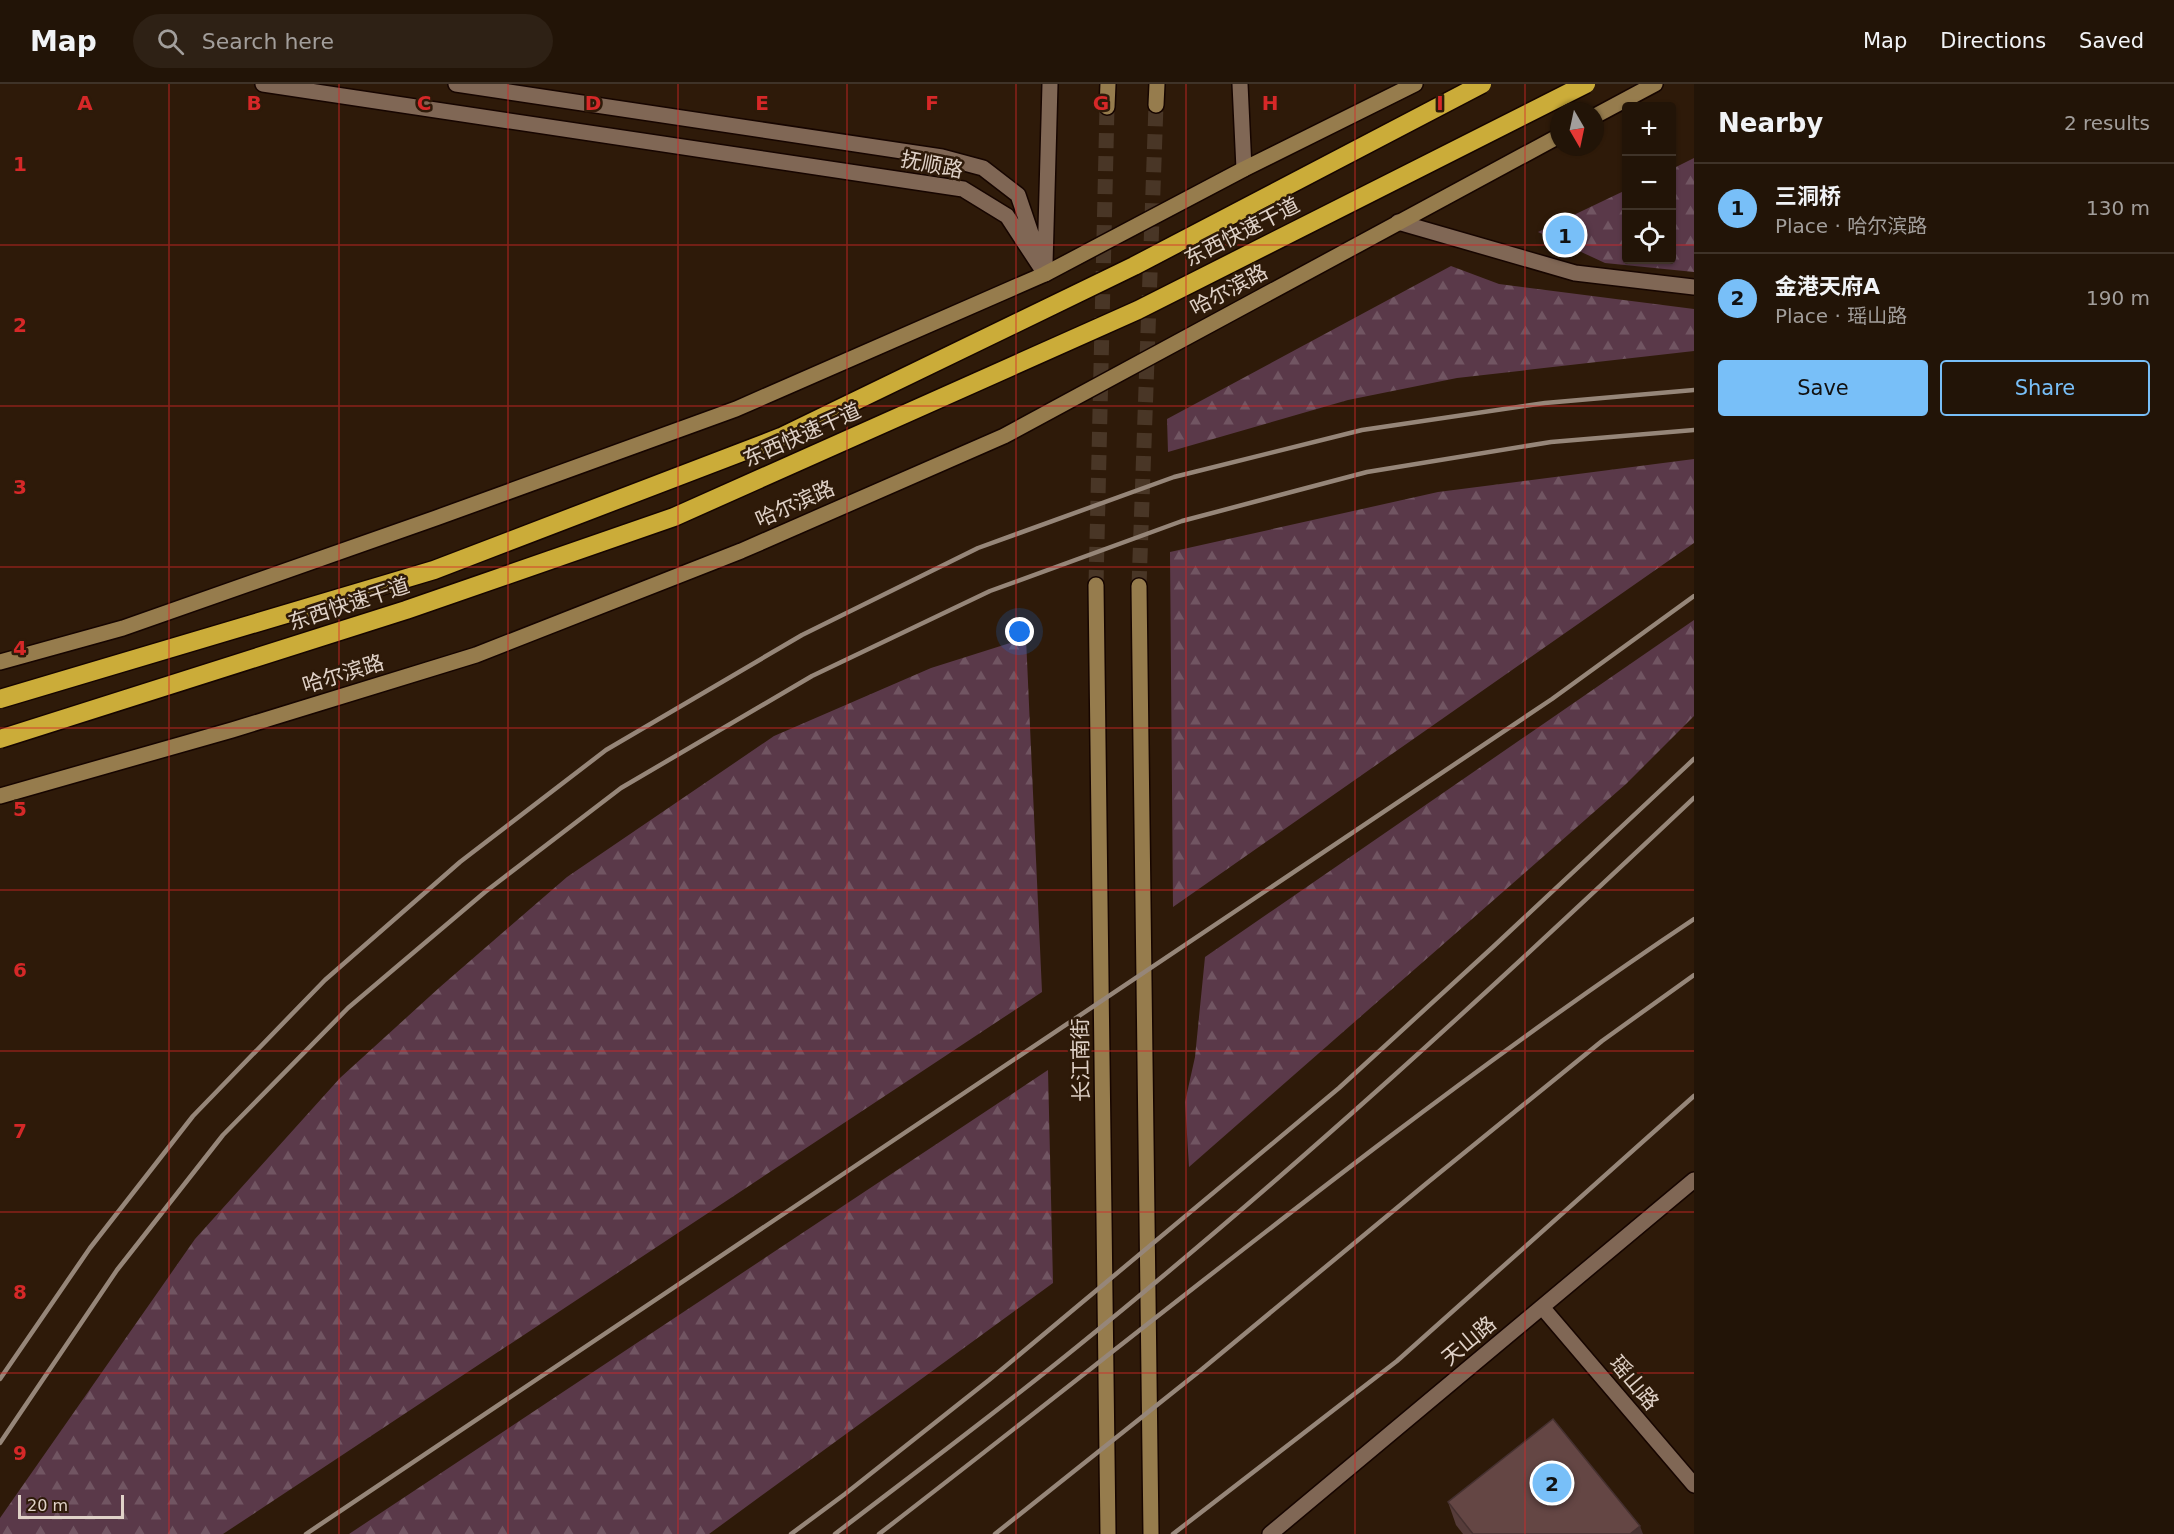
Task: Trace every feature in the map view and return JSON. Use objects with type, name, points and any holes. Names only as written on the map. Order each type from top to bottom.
[{"type":"highway","name":"东西快速干道","points":[[0,699],[434,570],[781,437],[1134,266],[1482,84]]},
{"type":"highway","name":"东西快速干道","points":[[0,739],[406,610],[675,517],[1138,310],[1586,84]]},
{"type":"main road","points":[[1107,107],[1108,84]]},
{"type":"main road","points":[[1156,105],[1157,84]]},
{"type":"main road","points":[[0,662],[123,628],[736,409],[1045,274],[1245,169],[1415,84]]},
{"type":"main road","points":[[1604,111],[1655,84]]},
{"type":"main road","name":"哈尔滨路","points":[[0,796],[232,730],[476,655],[741,550],[1005,436],[1550,141]]},
{"type":"main road","name":"长江南街","points":[[1096,585],[1108,1534]]},
{"type":"main road","points":[[1139,586],[1151,1534]]},
{"type":"street","name":"抚顺路","points":[[263,84],[963,189],[1006,216],[1045,274]]},
{"type":"street","name":"抚顺路","points":[[456,84],[942,157],[983,168],[1018,195],[1045,274]]},
{"type":"street","points":[[1045,274],[1050,84]]},
{"type":"street","points":[[1240,84],[1245,169]]},
{"type":"street","points":[[1398,222],[1575,273],[1694,288]]},
{"type":"street","name":"天山路","points":[[1270,1534],[1694,1180]]},
{"type":"street","name":"瑶山路","points":[[1542,1307],[1694,1485]]},
{"type":"green space","points":[[1694,158],[1694,272],[1605,263],[1538,232],[1622,192],[1622,264],[1676,264],[1676,167]]},
{"type":"green space","points":[[1451,266],[1499,284],[1694,309],[1694,351],[1457,378],[1348,400],[1168,452],[1167,419]]},
{"type":"green space","points":[[1694,459],[1694,543],[1173,907],[1170,552],[1438,492]]},
{"type":"green space","points":[[1694,620],[1694,716],[1626,784],[1189,1167],[1185,1102],[1195,1057],[1205,957]]},
{"type":"green space","points":[[1026,638],[1042,992],[223,1534],[0,1534],[0,1518],[195,1239],[340,1078],[440,987],[567,877],[774,736],[931,668]]},
{"type":"green space","points":[[1048,1070],[1053,1283],[709,1534],[349,1534]]},
{"type":"building","points":[[1553,1419],[1640,1526],[1630,1534],[1473,1534],[1448,1502]]},
{"type":"tunnel","points":[[1139,586],[1156,105]]},
{"type":"tunnel","points":[[1096,585],[1107,107]]},
{"type":"railway","points":[[0,1379],[90,1248],[193,1116],[325,980],[460,862],[606,750],[802,635],[978,548],[1174,477],[1362,430],[1545,403],[1694,390]]},
{"type":"railway","points":[[0,1443],[117,1270],[223,1135],[348,1008],[485,892],[621,788],[812,676],[990,591],[1182,521],[1367,472],[1551,442],[1694,430]]},
{"type":"railway","points":[[306,1534],[1552,699],[1694,596]]},
{"type":"railway","points":[[791,1534],[989,1380],[1339,1088],[1694,759]]},
{"type":"railway","points":[[835,1534],[1048,1370],[1158,1281],[1468,1009],[1694,798]]},
{"type":"railway","points":[[879,1534],[1383,1142],[1589,991],[1694,919]]},
{"type":"railway","points":[[995,1534],[1201,1370],[1602,1041],[1694,975]]},
{"type":"railway","points":[[1173,1534],[1397,1361],[1694,1096]]},
{"type":"place","name":"三洞桥","points":[[1565,235]]},
{"type":"place","name":"金港天府A","points":[[1552,1483]]}]
